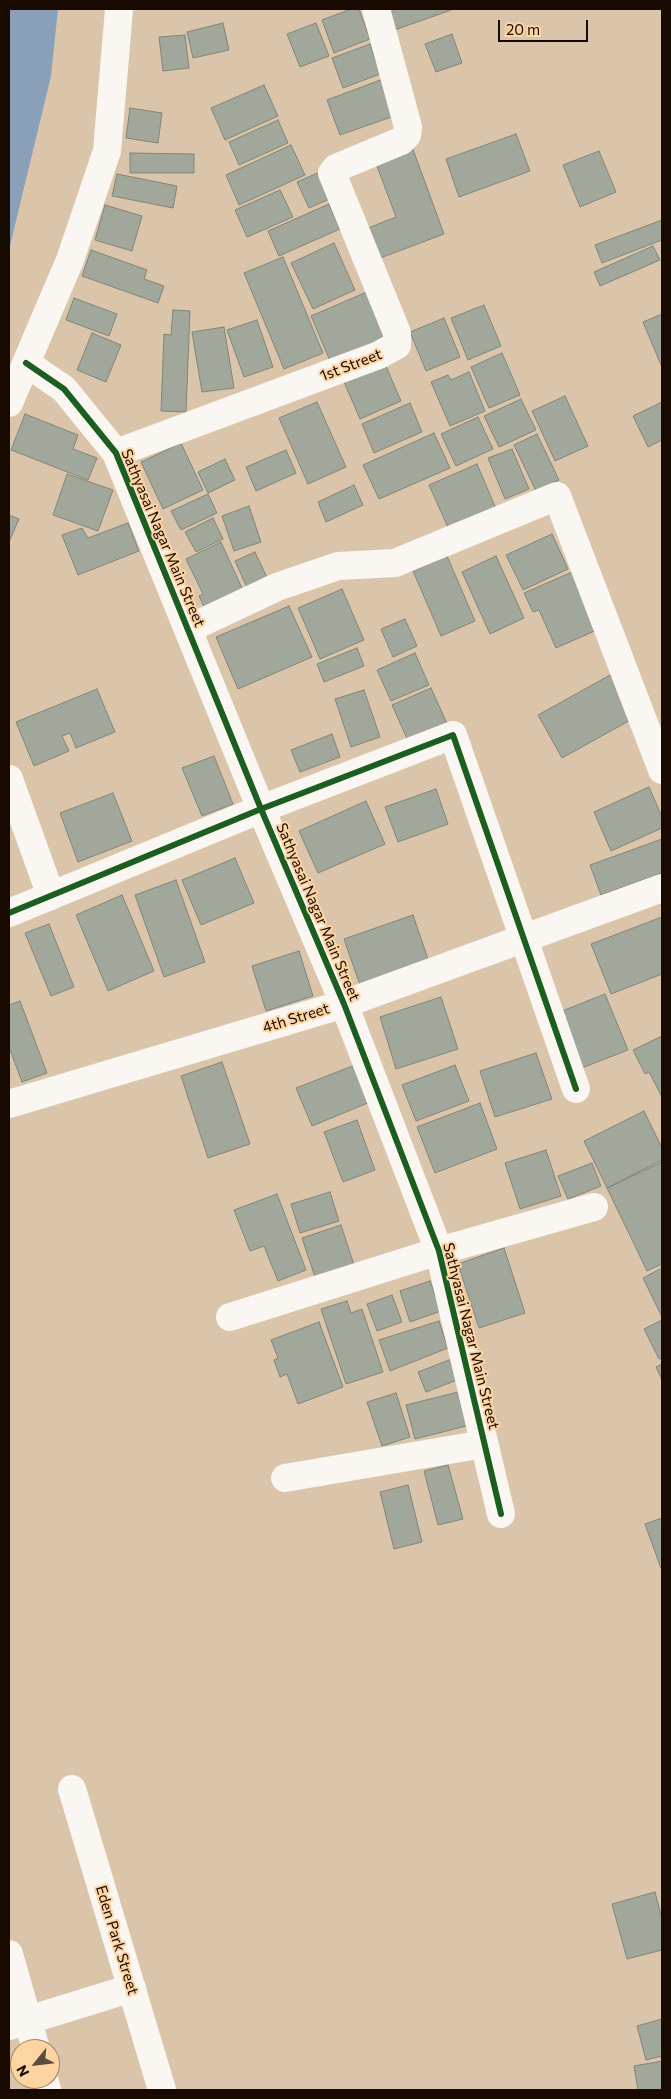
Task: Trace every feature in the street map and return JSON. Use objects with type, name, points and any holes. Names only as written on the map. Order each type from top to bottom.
[{"type":"street","points":[[9,403],[70,260],[107,151],[119,9]]},
{"type":"street","name":"1st Street","points":[[116,453],[390,351],[397,345],[397,333],[332,173],[336,168],[401,141],[407,135],[408,127],[376,9]]},
{"type":"street","name":"Sathyasai Nagar Main Street","points":[[26,363],[64,388],[116,453],[261,809],[344,1004],[439,1252],[501,1514]]},
{"type":"street","points":[[188,629],[277,587],[338,566],[395,563],[557,496],[662,770]]},
{"type":"street","points":[[9,913],[261,809],[453,735],[576,1089]]},
{"type":"street","points":[[9,780],[51,896]]},
{"type":"street","name":"4th Street","points":[[9,1104],[344,1004],[662,888]]},
{"type":"street","points":[[230,1317],[439,1252],[594,1207]]},
{"type":"street","points":[[285,1478],[484,1444]]},
{"type":"street","name":"Eden Park Street","points":[[72,1789],[162,2090]]},
{"type":"street","points":[[9,1954],[18,2023],[29,2039]]},
{"type":"street","points":[[18,2023],[132,1988]]},
{"type":"water","points":[[9,9],[58,9],[51,76],[9,250]]},
{"type":"building","points":[[351,9],[359,9],[370,39],[334,53],[322,20]]},
{"type":"building","points":[[380,9],[454,9],[389,32]]},
{"type":"building","points":[[223,23],[229,50],[193,58],[187,32]]},
{"type":"building","points":[[316,23],[329,56],[300,67],[287,34]]},
{"type":"building","points":[[452,34],[462,63],[436,72],[425,44]]},
{"type":"building","points":[[185,35],[189,68],[163,71],[159,37]]},
{"type":"building","points":[[370,44],[380,74],[343,88],[332,58]]},
{"type":"building","points":[[383,79],[397,115],[340,135],[327,100]]},
{"type":"building","points":[[264,85],[278,116],[225,140],[211,108]]},
{"type":"building","points":[[130,108],[162,113],[158,143],[126,138]]},
{"type":"building","points":[[278,120],[288,143],[239,165],[229,142]]},
{"type":"building","points":[[516,134],[530,171],[459,197],[446,159]]},
{"type":"building","points":[[411,144],[444,234],[375,260],[363,230],[396,217],[374,158]]},
{"type":"building","points":[[291,145],[305,175],[239,205],[226,175]]},
{"type":"building","points":[[599,151],[616,192],[580,207],[563,165]]},
{"type":"building","points":[[130,153],[194,154],[194,173],[130,173]]},
{"type":"building","points":[[322,171],[334,197],[309,208],[297,182]]},
{"type":"building","points":[[117,174],[177,186],[173,208],[112,196]]},
{"type":"building","points":[[280,190],[293,217],[247,237],[235,210]]},
{"type":"building","points":[[329,204],[340,229],[279,256],[268,231]]},
{"type":"building","points":[[105,205],[142,216],[132,251],[95,240]]},
{"type":"building","points":[[662,220],[662,240],[602,263],[595,245]]},
{"type":"building","points":[[334,243],[355,290],[313,309],[291,263]]},
{"type":"building","points":[[653,246],[660,260],[600,286],[594,272]]},
{"type":"building","points":[[91,250],[147,270],[144,279],[164,286],[158,303],[82,276]]},
{"type":"building","points":[[283,257],[323,353],[284,369],[244,273]]},
{"type":"building","points":[[369,291],[388,337],[330,361],[311,316]]},
{"type":"building","points":[[74,298],[117,314],[109,336],[66,320]]},
{"type":"building","points":[[484,305],[501,346],[468,360],[451,318]]},
{"type":"building","points":[[173,310],[190,311],[186,412],[161,411],[164,334],[171,335]]},
{"type":"building","points":[[662,314],[662,364],[661,365],[643,322]]},
{"type":"building","points":[[444,318],[460,357],[426,371],[410,332]]},
{"type":"building","points":[[257,320],[273,367],[244,377],[227,330]]},
{"type":"building","points":[[224,327],[234,388],[202,392],[192,332]]},
{"type":"building","points":[[92,333],[121,345],[106,382],[77,370]]},
{"type":"building","points":[[502,353],[520,395],[489,408],[471,367]]},
{"type":"building","points":[[385,364],[401,401],[360,419],[344,382]]},
{"type":"building","points":[[469,372],[485,411],[450,426],[431,382],[448,375],[451,380]]},
{"type":"building","points":[[565,396],[588,446],[555,461],[532,411]]},
{"type":"building","points":[[521,399],[536,430],[499,447],[484,416]]},
{"type":"building","points":[[317,402],[346,467],[308,484],[279,418]]},
{"type":"building","points":[[662,402],[662,440],[648,447],[633,416]]},
{"type":"building","points":[[410,403],[422,432],[374,453],[362,424]]},
{"type":"building","points":[[25,414],[78,435],[73,449],[97,458],[88,480],[11,450]]},
{"type":"building","points":[[478,417],[493,449],[456,466],[441,434]]},
{"type":"building","points":[[434,433],[450,468],[379,499],[363,465]]},
{"type":"building","points":[[537,434],[559,480],[536,491],[514,445]]},
{"type":"building","points":[[181,443],[203,490],[163,509],[141,462]]},
{"type":"building","points":[[512,449],[529,489],[505,499],[488,458]]},
{"type":"building","points":[[286,450],[296,473],[256,491],[246,467]]},
{"type":"building","points":[[225,459],[235,480],[208,493],[198,472]]},
{"type":"building","points":[[477,464],[497,511],[450,532],[429,485]]},
{"type":"building","points":[[67,474],[113,490],[98,531],[53,515]]},
{"type":"building","points":[[354,485],[363,505],[326,522],[318,502]]},
{"type":"building","points":[[208,494],[217,513],[181,530],[171,511]]},
{"type":"building","points":[[249,506],[261,542],[234,551],[222,516]]},
{"type":"building","points":[[9,515],[19,519],[9,542]]},
{"type":"building","points":[[213,518],[223,539],[196,552],[185,532]]},
{"type":"building","points":[[128,523],[139,551],[78,575],[62,535],[82,528],[88,538]]},
{"type":"building","points":[[552,534],[568,569],[523,590],[506,555]]},
{"type":"building","points":[[221,542],[246,597],[208,615],[199,596],[203,594],[186,559]]},
{"type":"building","points":[[255,552],[270,584],[250,594],[235,561]]},
{"type":"building","points":[[447,556],[475,621],[441,636],[413,571]]},
{"type":"building","points":[[496,556],[524,618],[490,634],[462,572]]},
{"type":"building","points":[[572,572],[597,630],[556,648],[539,610],[533,612],[524,593]]},
{"type":"building","points":[[342,589],[364,640],[320,659],[298,608]]},
{"type":"building","points":[[289,606],[312,657],[238,689],[216,637]]},
{"type":"building","points":[[405,619],[417,646],[393,657],[381,629]]},
{"type":"building","points":[[357,648],[364,666],[324,682],[317,664]]},
{"type":"building","points":[[415,653],[429,685],[391,701],[377,670]]},
{"type":"building","points":[[612,674],[636,717],[562,758],[538,715]]},
{"type":"building","points":[[431,688],[449,728],[410,745],[392,705]]},
{"type":"building","points":[[97,689],[115,732],[76,748],[70,733],[62,736],[69,751],[34,766],[16,722]]},
{"type":"building","points":[[364,690],[380,737],[351,747],[335,699]]},
{"type":"building","points":[[332,734],[340,757],[300,772],[291,750]]},
{"type":"building","points":[[214,756],[233,804],[202,816],[182,768]]},
{"type":"building","points":[[649,787],[662,817],[662,828],[611,851],[594,812]]},
{"type":"building","points":[[436,789],[448,824],[398,842],[385,807]]},
{"type":"building","points":[[113,793],[132,841],[78,862],[60,813]]},
{"type":"building","points":[[366,801],[385,844],[318,873],[299,831]]},
{"type":"building","points":[[662,839],[662,873],[601,895],[590,865]]},
{"type":"building","points":[[235,858],[254,903],[201,925],[182,880]]},
{"type":"building","points":[[176,880],[205,962],[164,977],[135,895]]},
{"type":"building","points":[[122,895],[154,971],[108,991],[76,915]]},
{"type":"building","points":[[413,915],[429,962],[360,985],[344,939]]},
{"type":"building","points":[[662,917],[662,974],[611,994],[591,944]]},
{"type":"building","points":[[49,924],[74,987],[51,996],[25,933]]},
{"type":"building","points":[[299,951],[313,996],[266,1011],[252,966]]},
{"type":"building","points":[[605,994],[628,1050],[579,1069],[557,1013]]},
{"type":"building","points":[[441,997],[458,1049],[396,1069],[380,1017]]},
{"type":"building","points":[[20,1001],[47,1073],[22,1082],[9,1047],[9,1005]]},
{"type":"building","points":[[662,1036],[662,1097],[649,1072],[645,1074],[633,1050]]},
{"type":"building","points":[[536,1053],[552,1099],[495,1117],[480,1071]]},
{"type":"building","points":[[222,1062],[250,1144],[208,1158],[181,1076]]},
{"type":"building","points":[[355,1065],[370,1102],[312,1126],[296,1088]]},
{"type":"building","points":[[455,1065],[469,1101],[416,1121],[402,1085]]},
{"type":"building","points":[[480,1103],[497,1149],[435,1173],[417,1127]]},
{"type":"building","points":[[644,1111],[662,1148],[662,1160],[607,1188],[584,1141]]},
{"type":"building","points":[[357,1120],[375,1170],[343,1182],[324,1132]]},
{"type":"building","points":[[546,1150],[561,1196],[520,1209],[505,1163]]},
{"type":"building","points":[[662,1162],[662,1264],[647,1271],[607,1188]]},
{"type":"building","points":[[592,1163],[601,1186],[568,1199],[558,1176]]},
{"type":"building","points":[[330,1192],[339,1221],[300,1233],[291,1204]]},
{"type":"building","points":[[277,1194],[306,1270],[278,1281],[264,1246],[250,1251],[234,1210]]},
{"type":"building","points":[[341,1225],[354,1265],[315,1277],[302,1238]]},
{"type":"building","points":[[504,1248],[525,1313],[479,1328],[458,1264]]},
{"type":"building","points":[[662,1268],[662,1317],[643,1278]]},
{"type":"building","points":[[430,1281],[441,1311],[410,1322],[400,1291]]},
{"type":"building","points":[[392,1295],[402,1322],[377,1331],[367,1304]]},
{"type":"building","points":[[347,1301],[351,1313],[362,1309],[383,1372],[346,1384],[321,1309]]},
{"type":"building","points":[[662,1320],[662,1358],[659,1359],[644,1329]]},
{"type":"building","points":[[439,1321],[448,1348],[390,1371],[379,1340]]},
{"type":"building","points":[[319,1322],[343,1387],[298,1404],[287,1374],[280,1377],[274,1360],[278,1358],[271,1340]]},
{"type":"building","points":[[457,1357],[465,1377],[426,1392],[418,1372]]},
{"type":"building","points":[[662,1364],[662,1380],[656,1367]]},
{"type":"building","points":[[462,1391],[470,1425],[415,1439],[406,1405]]},
{"type":"building","points":[[396,1393],[410,1437],[382,1446],[367,1402]]},
{"type":"building","points":[[448,1465],[463,1519],[438,1525],[424,1471]]},
{"type":"building","points":[[408,1485],[422,1542],[394,1549],[380,1492]]},
{"type":"building","points":[[662,1518],[662,1571],[645,1524]]},
{"type":"building","points":[[655,1892],[662,1919],[662,1950],[627,1959],[612,1904]]},
{"type":"building","points":[[662,2019],[662,2056],[646,2060],[637,2026]]},
{"type":"building","points":[[662,2061],[662,2090],[638,2090],[634,2066]]},
{"type":"cycle path","points":[[26,363],[64,389],[116,453],[261,809],[344,1004],[439,1251],[501,1514]]},
{"type":"cycle path","points":[[9,913],[261,809],[453,735],[576,1089]]}]
